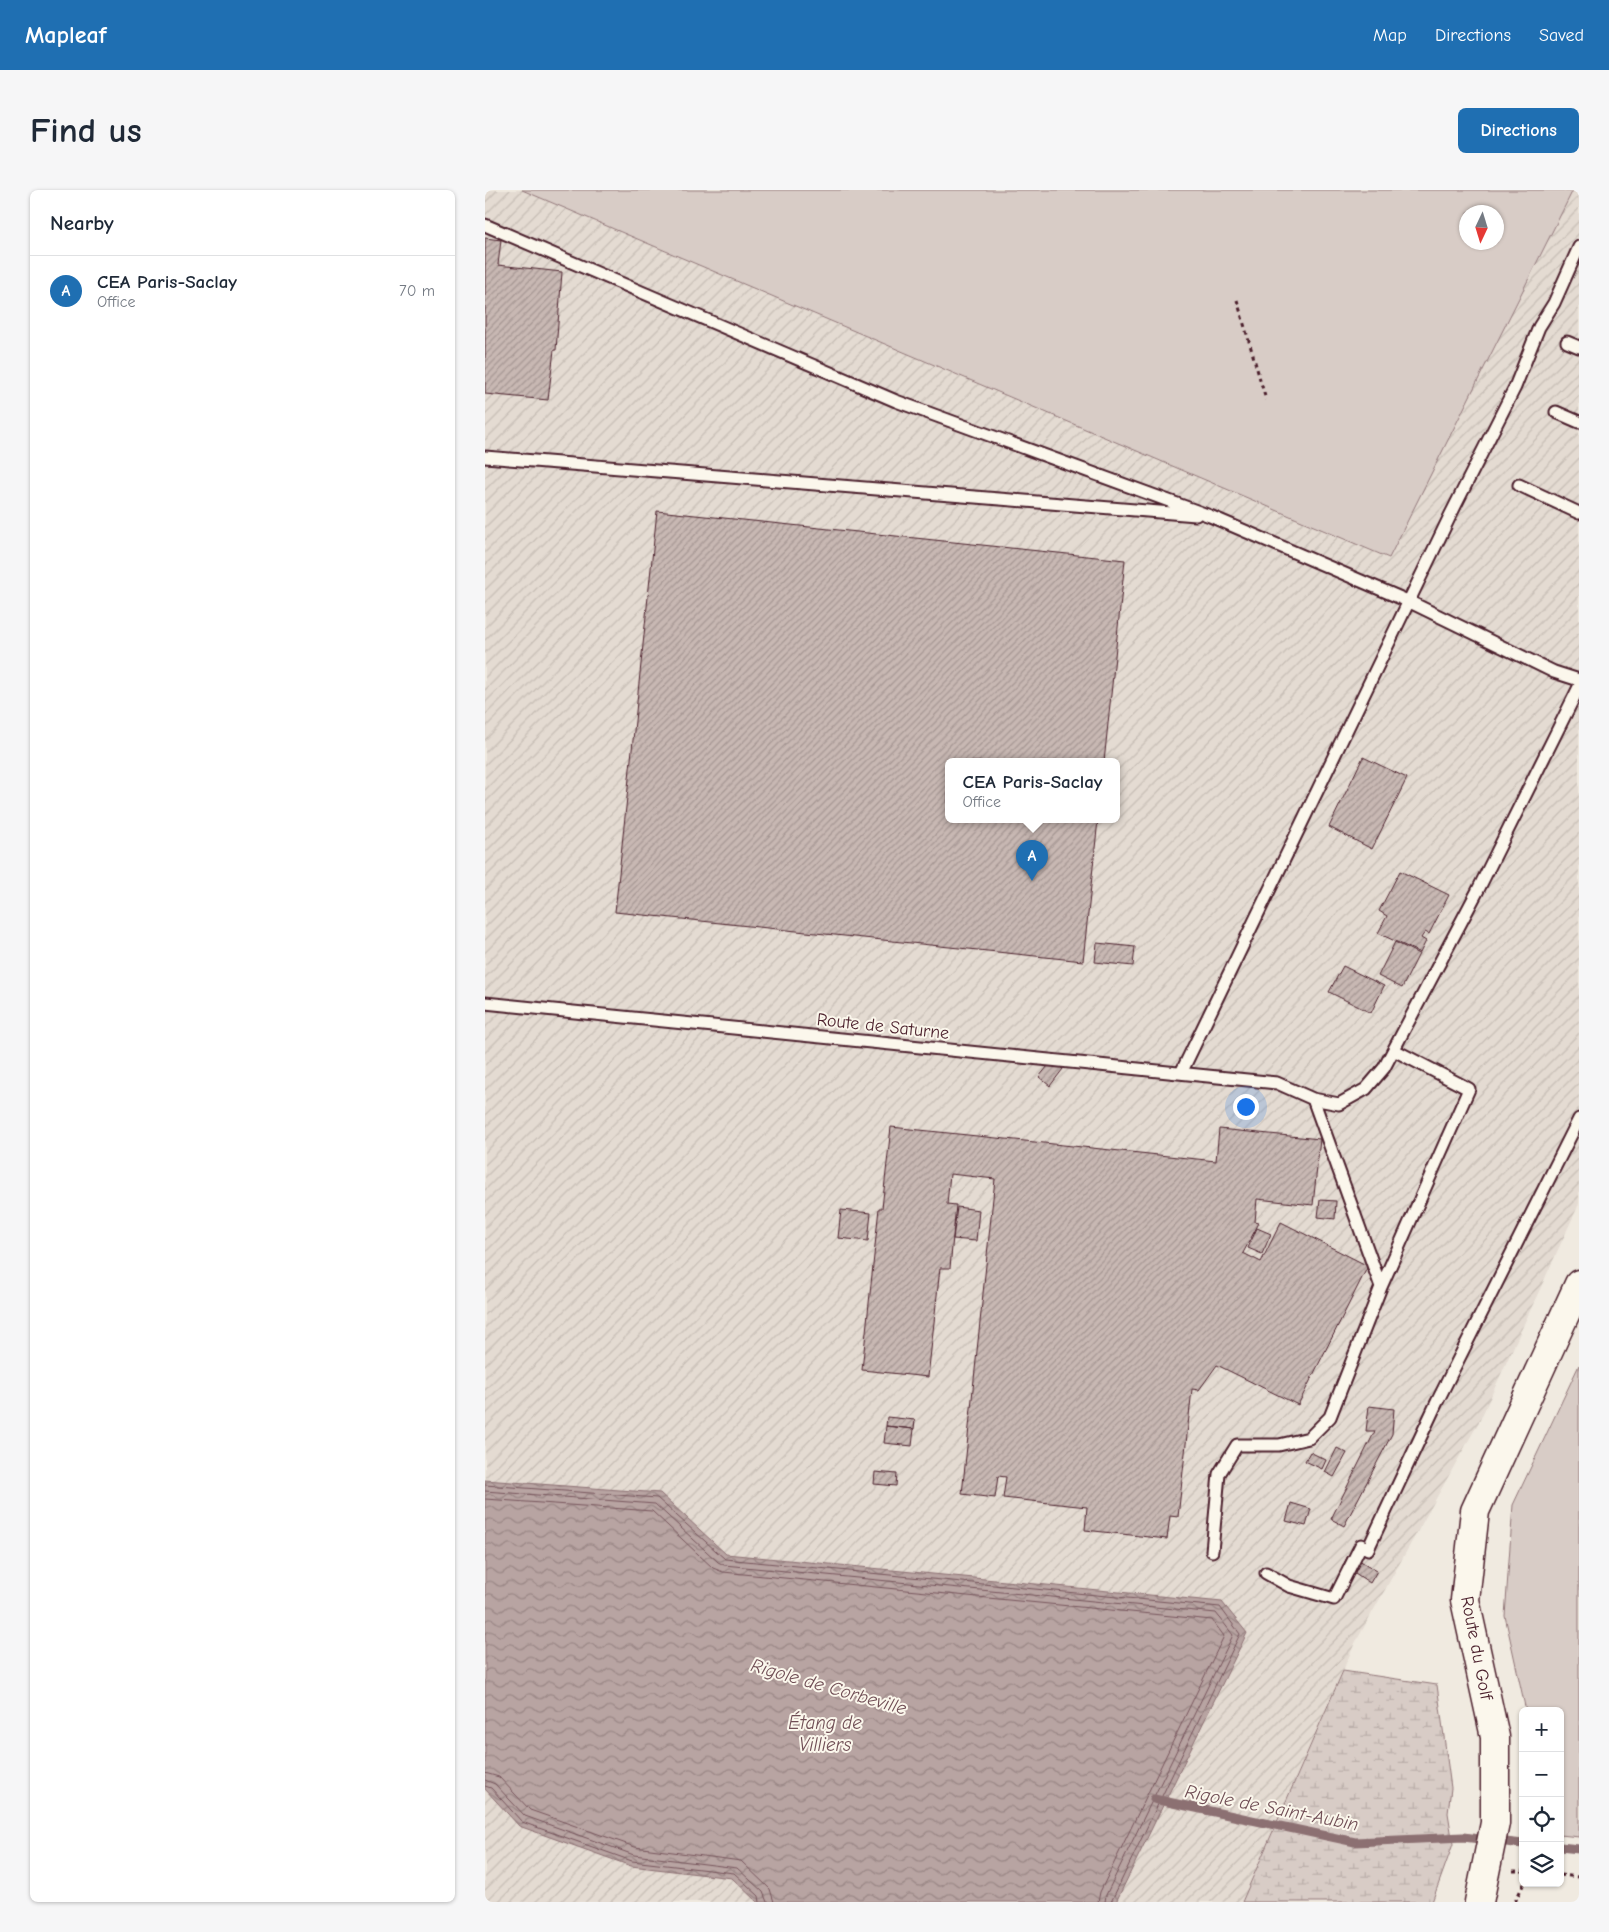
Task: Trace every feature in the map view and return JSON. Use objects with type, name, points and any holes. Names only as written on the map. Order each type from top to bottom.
[{"type":"street","name":"Route du Golf","points":[[1479,1902],[1495,1823],[1495,1738],[1465,1600],[1475,1511],[1579,1284]]},
{"type":"lane","points":[[485,225],[896,401],[1210,516],[1410,602],[1554,672],[1579,680]]},
{"type":"lane","points":[[1181,1073],[1450,516],[1511,395],[1539,327],[1554,303],[1579,247]]},
{"type":"lane","points":[[1567,342],[1579,347]]},
{"type":"lane","points":[[1556,412],[1579,422]]},
{"type":"lane","points":[[485,457],[1210,516]]},
{"type":"lane","points":[[1519,485],[1579,513]]},
{"type":"lane","name":"Route de Saturne","points":[[485,1004],[1277,1084],[1313,1099],[1339,1104],[1366,1089],[1384,1068],[1477,892],[1579,687]]},
{"type":"lane","points":[[1212,1551],[1219,1474],[1237,1444],[1279,1445],[1309,1438],[1330,1418],[1381,1287],[1469,1089],[1394,1050]]},
{"type":"lane","points":[[1313,1099],[1381,1287]]},
{"type":"lane","points":[[1266,1573],[1289,1586],[1334,1599],[1361,1545],[1367,1549],[1437,1402],[1579,1119]]},
{"type":"path","points":[[1237,300],[1266,400]]},
{"type":"path","points":[[1564,1875],[1579,1876]]},
{"type":"path","points":[[1515,1902],[1522,1887]]},
{"type":"shaded area","points":[[485,190],[522,190],[1388,558],[1573,190],[1579,190],[1579,1204],[1480,1420],[1354,1645],[1242,1902],[485,1902]]},
{"type":"green space","points":[[522,190],[1573,190],[1389,558]]},
{"type":"green space","points":[[1579,1365],[1579,1837],[1564,1835],[1564,1707],[1525,1707],[1505,1616],[1513,1505]]},
{"type":"green space","points":[[1343,1671],[1437,1685],[1451,1788],[1448,1813],[1453,1844],[1432,1902],[1242,1902]]},
{"type":"water","name":"Étang de Villiers","points":[[485,1480],[660,1493],[726,1554],[1222,1602],[1247,1633],[1116,1902],[757,1902],[732,1878],[631,1866],[519,1826],[485,1789]]},
{"type":"building","points":[[485,238],[501,240],[498,265],[562,272],[556,350],[554,350],[548,400],[485,394]]},
{"type":"building","points":[[657,511],[1125,560],[1104,758],[945,758],[945,823],[1098,823],[1083,961],[615,912]]},
{"type":"building","points":[[1363,757],[1407,778],[1372,849],[1329,827]]},
{"type":"building","points":[[1400,871],[1449,895],[1429,934],[1425,932],[1421,938],[1426,941],[1420,953],[1378,933],[1387,916],[1379,911]]},
{"type":"building","points":[[1395,942],[1419,954],[1402,988],[1378,976]]},
{"type":"building","points":[[1097,943],[1135,947],[1133,966],[1095,962]]},
{"type":"building","points":[[1343,966],[1384,986],[1371,1013],[1329,992]]},
{"type":"building","points":[[1052,1061],[1063,1069],[1050,1086],[1039,1077]]},
{"type":"building","points":[[891,1127],[1216,1161],[1219,1129],[1320,1139],[1313,1205],[1257,1199],[1255,1222],[1259,1223],[1243,1253],[1261,1262],[1281,1222],[1368,1266],[1298,1405],[1217,1365],[1199,1390],[1192,1389],[1178,1517],[1170,1516],[1167,1539],[1085,1530],[1087,1507],[1003,1498],[1006,1477],[998,1476],[995,1498],[962,1494],[995,1179],[950,1174],[947,1204],[956,1205],[950,1268],[940,1268],[928,1377],[862,1370],[879,1208],[882,1208]]},
{"type":"building","points":[[1320,1200],[1336,1201],[1335,1219],[1318,1217]]},
{"type":"building","points":[[957,1207],[979,1210],[976,1241],[953,1239]]},
{"type":"building","points":[[841,1210],[871,1213],[868,1241],[838,1238]]},
{"type":"building","points":[[1257,1228],[1271,1234],[1262,1254],[1248,1248]]},
{"type":"building","points":[[1369,1406],[1394,1409],[1392,1434],[1344,1526],[1331,1519],[1375,1431],[1366,1431]]},
{"type":"building","points":[[887,1417],[915,1420],[914,1429],[886,1426]]},
{"type":"building","points":[[886,1426],[914,1429],[912,1446],[884,1443]]},
{"type":"building","points":[[1337,1448],[1347,1453],[1334,1477],[1325,1472]]},
{"type":"building","points":[[1310,1452],[1326,1460],[1322,1469],[1305,1461]]},
{"type":"building","points":[[875,1472],[897,1474],[896,1486],[874,1484]]},
{"type":"building","points":[[1291,1503],[1311,1509],[1306,1526],[1286,1521]]},
{"type":"building","points":[[1349,1554],[1377,1571],[1370,1583],[1343,1565]]},
{"type":"waterway","name":"Rigole de Saint-Aubin","points":[[1154,1799],[1355,1842],[1463,1837],[1519,1844]]},
{"type":"waterway","name":"Rigole de Saint-Aubin","points":[[1564,1847],[1579,1849]]},
{"type":"place","name":"CEA Paris-Saclay","points":[[1032,881]]},
{"type":"water label","name":"Rigole de Corbeville","points":[[829,1686]]}]
